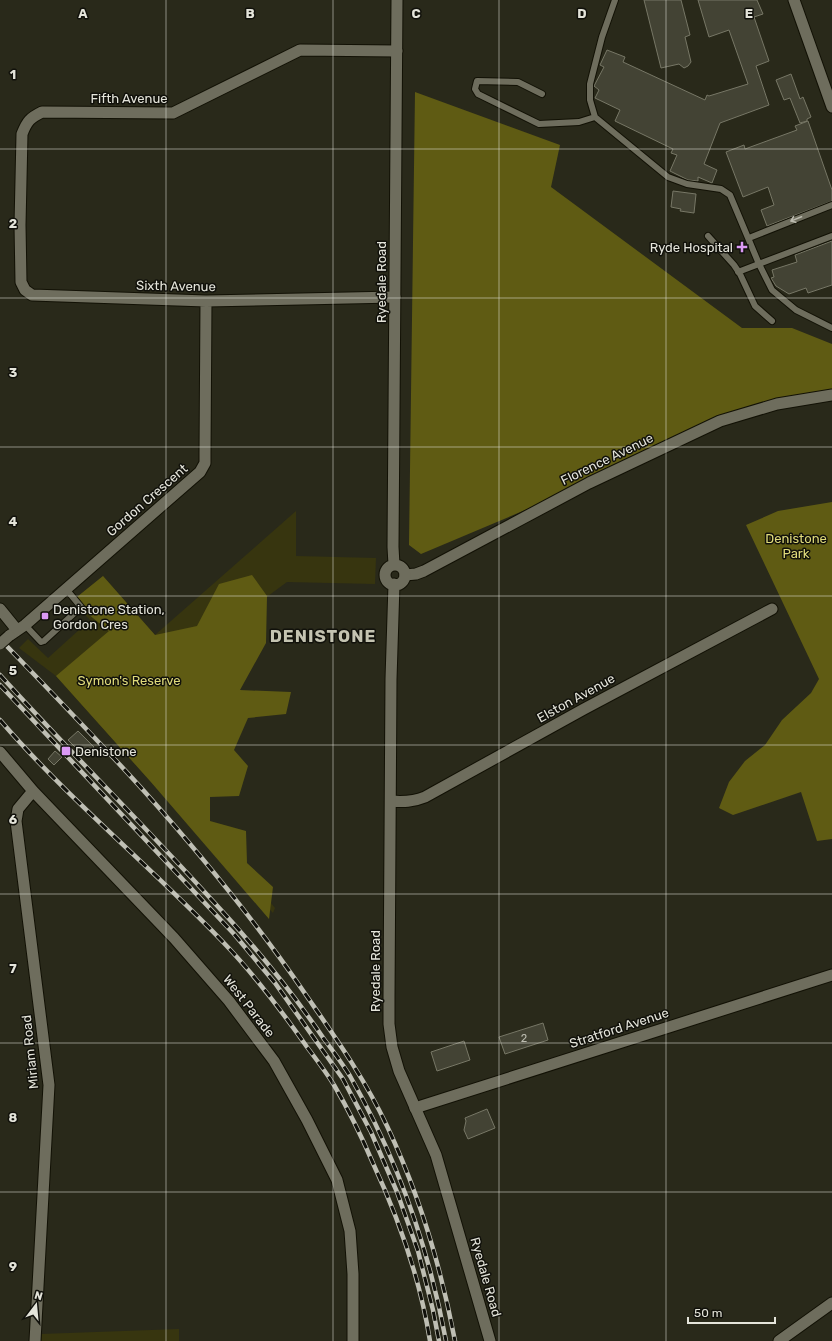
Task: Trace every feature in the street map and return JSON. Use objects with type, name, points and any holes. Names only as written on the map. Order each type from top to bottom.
[{"type":"street","name":"Ryedale Road","points":[[394,565],[398,0]]},
{"type":"street","points":[[794,0],[832,107]]},
{"type":"street","name":"Fifth Avenue","points":[[20,225],[22,134],[26,124],[37,114],[42,112],[173,113],[300,50],[397,51]]},
{"type":"street","name":"Sixth Avenue","points":[[20,225],[21,282],[25,290],[32,295],[206,301],[395,297]]},
{"type":"street","name":"Gordon Crescent","points":[[0,644],[66,589],[196,476],[203,468],[205,463],[206,301]]},
{"type":"street","name":"Florence Avenue","points":[[405,575],[416,574],[424,571],[589,483],[720,421],[777,404],[832,395]]},
{"type":"street","points":[[394,565],[400,566],[405,575],[400,583],[394,584],[388,582],[385,573],[388,568],[394,565]]},
{"type":"street","name":"Ryedale Road","points":[[394,584],[391,679],[389,1024],[392,1047],[398,1071],[436,1156],[490,1341]]},
{"type":"street","points":[[0,609],[17,630]]},
{"type":"street","name":"Elston Avenue","points":[[391,801],[417,801],[425,797],[584,708],[772,609]]},
{"type":"street","name":"West Parade","points":[[0,752],[33,791],[174,938],[229,1000],[274,1061],[307,1120],[337,1180],[350,1231],[353,1274],[353,1341]]},
{"type":"street","name":"Miriam Road","points":[[33,791],[18,809],[16,821],[49,1085],[35,1341]]},
{"type":"street","name":"Stratford Avenue","points":[[414,1108],[832,975]]},
{"type":"street","points":[[779,1341],[832,1303]]},
{"type":"lane","points":[[615,0],[602,37],[590,84],[590,100],[595,117],[668,177],[687,184],[721,189],[730,196],[759,264],[772,290],[796,310],[832,328]]},
{"type":"lane","points":[[542,94],[518,82],[477,82],[475,89],[478,94],[539,124],[579,122],[595,117]]},
{"type":"lane","points":[[749,238],[832,205]]},
{"type":"lane","points":[[708,236],[734,265],[755,306],[772,321]]},
{"type":"lane","points":[[738,272],[832,236]]},
{"type":"lane","points":[[17,630],[41,642],[44,641],[81,607],[66,589]]},
{"type":"green space","points":[[415,92],[560,145],[551,187],[742,328],[792,328],[832,344],[832,396],[728,415],[589,483],[421,554],[409,545]]},
{"type":"green space","name":"Denistone Park","points":[[832,502],[832,839],[817,841],[801,792],[733,815],[719,808],[729,782],[745,761],[765,745],[782,720],[811,693],[819,679],[746,525],[778,511]]},
{"type":"green space","name":"Symon's Reserve","points":[[296,511],[296,556],[376,558],[375,584],[287,582],[268,596],[262,607],[203,818],[275,908],[273,913],[150,781],[56,676],[19,648],[28,639],[48,658],[90,620],[72,601],[103,576],[155,635]]},
{"type":"green space","name":"Symon's Reserve","points":[[252,575],[267,596],[266,643],[240,690],[291,692],[286,714],[248,718],[234,750],[248,766],[239,796],[210,797],[210,821],[246,831],[247,863],[273,887],[269,919],[150,781],[56,676],[109,631],[72,601],[103,576],[155,635],[197,626],[219,584]]},
{"type":"green space","points":[[179,1329],[179,1341],[41,1341],[41,1334]]},
{"type":"building","points":[[644,0],[681,0],[690,35],[685,37],[691,62],[688,66],[684,68],[679,64],[661,68]]},
{"type":"building","points":[[698,0],[757,0],[763,14],[754,17],[769,61],[756,66],[769,105],[720,123],[704,164],[717,170],[712,183],[698,177],[698,181],[688,180],[670,171],[677,155],[671,153],[673,149],[615,121],[620,110],[595,98],[599,90],[594,86],[604,67],[600,65],[607,50],[625,57],[623,62],[705,100],[707,95],[709,96],[748,84],[729,30],[709,37]]},
{"type":"building","points":[[791,74],[800,99],[803,97],[811,117],[807,119],[807,121],[800,123],[790,98],[784,100],[776,80]]},
{"type":"building","points":[[808,121],[832,190],[832,201],[767,226],[761,210],[774,205],[768,187],[743,197],[726,152],[744,145],[745,149],[797,130],[795,126]]},
{"type":"building","points":[[673,191],[696,194],[694,213],[680,211],[681,209],[671,207]]},
{"type":"building","points":[[832,241],[832,285],[808,293],[806,288],[789,294],[776,286],[771,278],[774,277],[772,270],[797,262],[795,255]]},
{"type":"building","points":[[78,731],[94,747],[84,756],[68,740]]},
{"type":"building","points":[[55,751],[62,757],[54,765],[48,759]]},
{"type":"building","points":[[543,1023],[548,1040],[505,1054],[499,1037]]},
{"type":"building","points":[[464,1041],[470,1060],[437,1071],[431,1052]]},
{"type":"building","points":[[487,1109],[495,1128],[468,1139],[464,1130],[466,1121],[465,1118]]},
{"type":"railway","points":[[0,639],[166,815],[208,865],[249,916],[287,968],[349,1059],[387,1126],[399,1152],[419,1204],[436,1258],[455,1341]]},
{"type":"railway","points":[[0,675],[241,932],[284,984],[344,1066],[367,1107],[397,1172],[421,1238],[439,1307],[446,1341]]},
{"type":"railway","points":[[0,685],[234,934],[275,983],[343,1079],[371,1132],[397,1192],[418,1251],[433,1310],[439,1341]]},
{"type":"railway","points":[[0,720],[53,777],[195,913],[234,954],[277,1006],[328,1075],[359,1132],[400,1227],[421,1294],[430,1341]]},
{"type":"place","name":"Ryde Hospital","points":[[742,247]]},
{"type":"place","name":"Denistone Station, Gordon Cres","points":[[45,616]]},
{"type":"place","name":"Denistone","points":[[66,751]]},
{"type":"district","name":"DENISTONE","points":[[323,636]]}]
